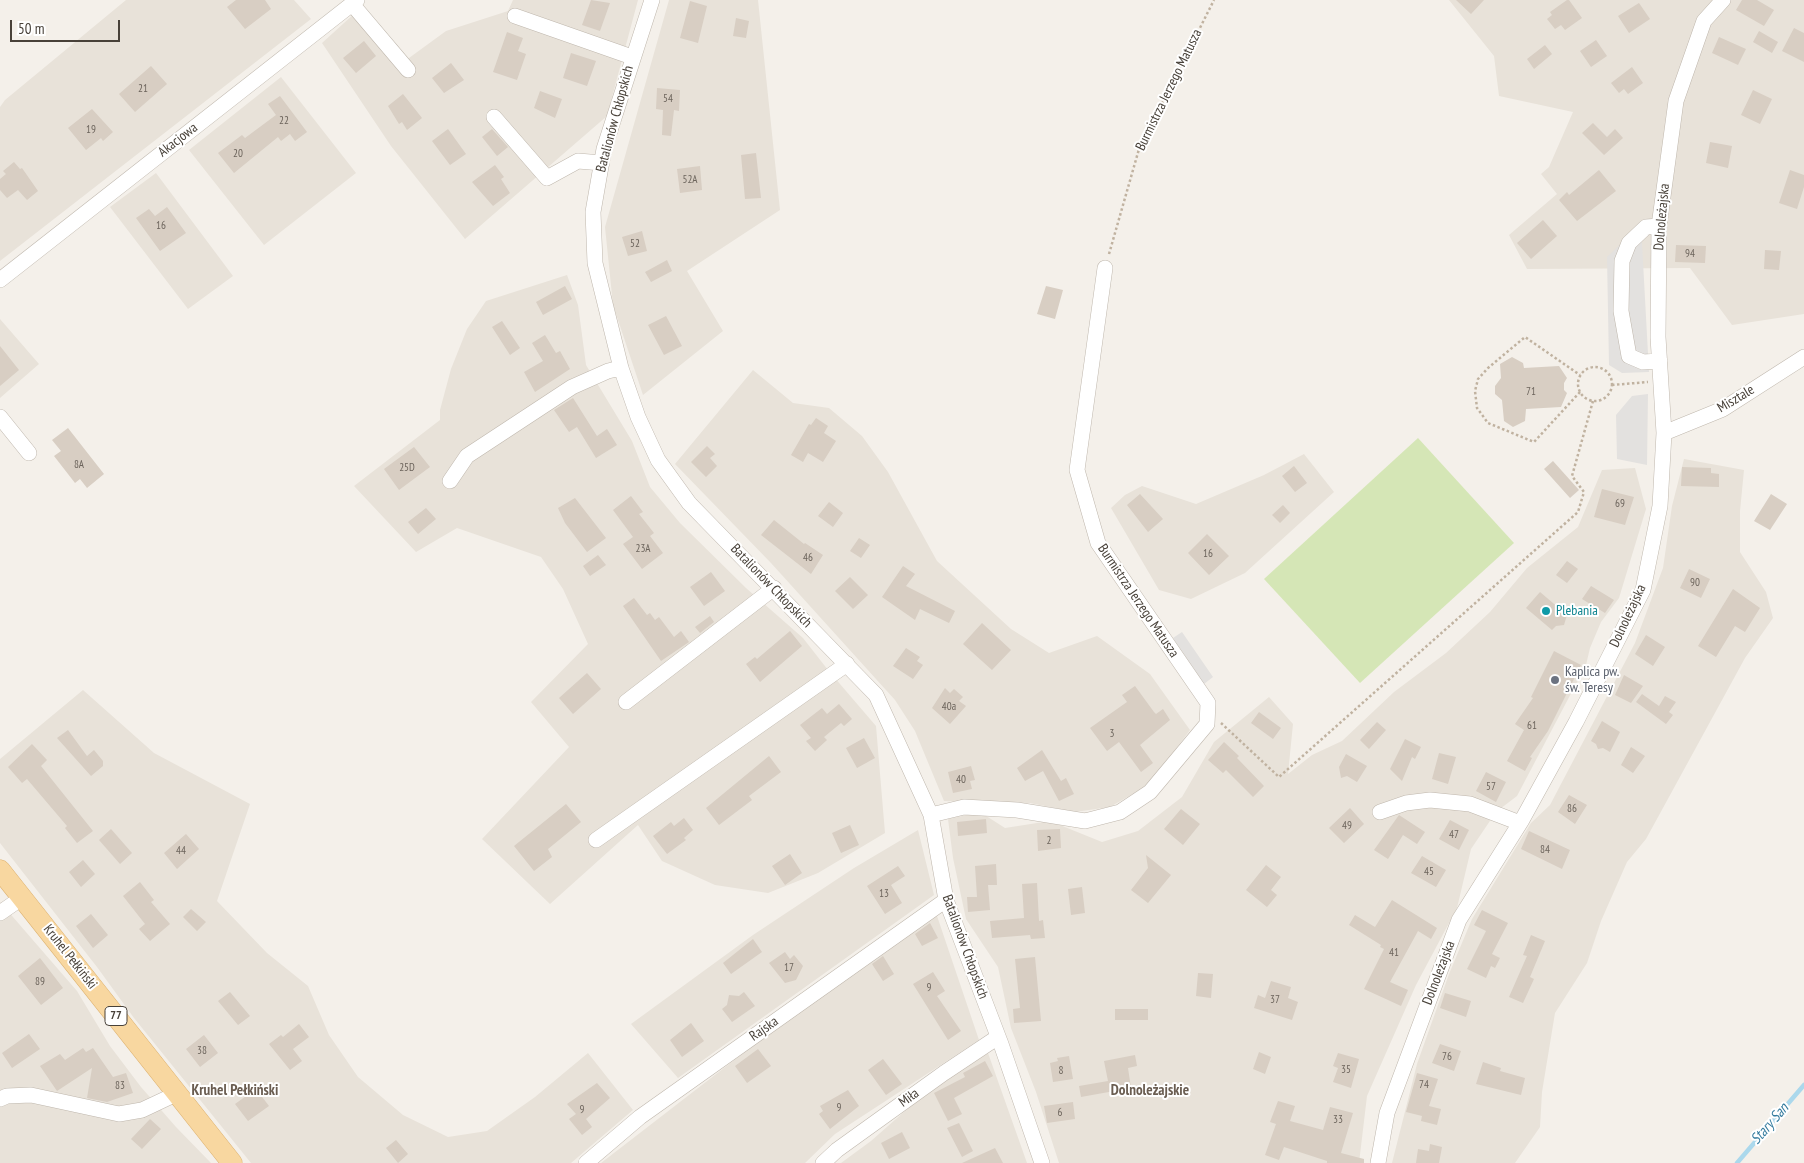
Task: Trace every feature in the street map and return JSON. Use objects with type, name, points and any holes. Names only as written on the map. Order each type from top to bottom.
[{"type":"main road","name":"Kruhel Pełkiński","points":[[0,870],[232,1163]]},
{"type":"street","name":"Batalionów Chłopskich","points":[[652,0],[632,57],[602,164],[593,212],[594,263],[621,368],[638,417],[658,460],[689,503],[876,694],[931,815],[946,900],[998,1037],[1042,1163]]},
{"type":"street","name":"Dolnoleżajska","points":[[1378,1163],[1387,1113],[1459,920],[1520,823],[1576,722],[1643,590],[1660,506],[1664,433],[1660,361],[1659,226],[1676,101],[1704,21],[1723,0]]},
{"type":"street","points":[[354,2],[408,70]]},
{"type":"street","name":"Akacjowa","points":[[0,280],[354,2]]},
{"type":"street","points":[[515,16],[632,57]]},
{"type":"street","points":[[494,117],[547,178],[578,161],[602,164]]},
{"type":"street","points":[[1659,226],[1646,226],[1629,243],[1622,261],[1621,311],[1629,356],[1643,362],[1660,361]]},
{"type":"street","name":"Burmistrza Jerzego Matusza","points":[[1105,268],[1077,470],[1098,543],[1208,703],[1209,712]]},
{"type":"street","name":"Misztale","points":[[1664,433],[1723,408],[1804,357]]},
{"type":"street","points":[[450,481],[467,456],[572,387],[608,370],[621,368]]},
{"type":"street","points":[[0,417],[29,453]]},
{"type":"street","points":[[626,702],[774,588]]},
{"type":"street","points":[[596,840],[847,664]]},
{"type":"street","points":[[931,815],[964,807],[1017,810],[1085,821],[1120,812],[1150,792],[1206,724],[1209,712]]},
{"type":"street","points":[[1380,812],[1406,803],[1430,800],[1470,804],[1520,823]]},
{"type":"street","points":[[0,914],[23,898]]},
{"type":"street","name":"Rajska","points":[[586,1163],[640,1118],[946,900]]},
{"type":"street","name":"Miła","points":[[823,1163],[837,1150],[998,1037]]},
{"type":"street","points":[[0,1099],[7,1096],[31,1094],[119,1114],[142,1110],[176,1094]]},
{"type":"path","name":"Burmistrza Jerzego Matusza","points":[[1105,268],[1139,149],[1214,0]]},
{"type":"path","points":[[1580,375],[1525,337],[1488,368],[1478,379],[1475,392],[1477,408],[1488,423],[1534,442],[1580,392]]},
{"type":"path","points":[[1589,368],[1600,368],[1610,375],[1612,385],[1611,391],[1604,399],[1593,402],[1583,397],[1578,381],[1580,375],[1589,368]]},
{"type":"path","points":[[1612,385],[1661,381]]},
{"type":"path","points":[[1209,712],[1279,777],[1578,512],[1584,492],[1572,476],[1593,402]]},
{"type":"shaded area","points":[[126,0],[294,0],[311,19],[0,261],[0,107],[5,100]]},
{"type":"shaded area","points":[[513,0],[638,0],[607,116],[465,239],[391,146],[322,43],[355,13],[398,66],[446,31],[508,11]]},
{"type":"shaded area","points":[[669,0],[758,0],[780,210],[687,271],[723,331],[643,395],[613,305],[605,227]]},
{"type":"shaded area","points":[[1449,0],[1804,0],[1804,314],[1732,325],[1690,268],[1527,269],[1509,235],[1557,194],[1541,174],[1549,167],[1573,112],[1499,96],[1494,56]]},
{"type":"shaded area","points":[[281,77],[356,173],[264,245],[189,150]]},
{"type":"shaded area","points":[[156,173],[233,276],[188,309],[110,207]]},
{"type":"shaded area","points":[[1641,225],[1649,372],[1622,373],[1609,365],[1607,257]]},
{"type":"shaded area","points":[[567,275],[578,305],[586,365],[632,441],[650,487],[680,523],[746,588],[803,638],[876,726],[885,833],[818,873],[768,893],[715,885],[662,861],[638,825],[550,904],[482,839],[569,747],[531,702],[588,644],[563,589],[541,557],[457,528],[416,552],[354,486],[440,420],[440,410],[451,369],[467,329],[486,301]]},
{"type":"shaded area","points":[[0,319],[39,364],[0,398]]},
{"type":"shaded area","points":[[753,370],[793,403],[829,408],[862,436],[888,472],[937,561],[1011,629],[1049,653],[1097,636],[1150,674],[1190,730],[1150,784],[1110,807],[1075,812],[1030,803],[944,801],[915,731],[895,700],[771,563],[675,464]]},
{"type":"shaded area","points":[[1648,394],[1647,465],[1617,459],[1616,415],[1632,396]]},
{"type":"shaded area","points":[[1304,454],[1334,492],[1245,573],[1191,599],[1159,590],[1111,508],[1125,495],[1142,486],[1196,504],[1264,475]]},
{"type":"shaded area","points":[[1684,459],[1744,470],[1740,511],[1740,552],[1766,592],[1773,618],[1745,658],[1646,839],[1627,862],[1601,921],[1587,963],[1555,1013],[1542,1092],[1540,1127],[1515,1163],[1392,1163],[1417,1064],[1449,974],[1472,919],[1531,823],[1550,805],[1635,643],[1663,568],[1672,506]]},
{"type":"shaded area","points":[[1635,468],[1646,509],[1619,598],[1601,622],[1590,648],[1586,665],[1517,796],[1496,812],[1471,849],[1457,908],[1416,985],[1367,1096],[1359,1163],[1059,1163],[1036,1092],[1011,1028],[998,967],[966,919],[953,858],[948,819],[980,812],[1005,828],[1050,821],[1102,842],[1138,831],[1182,797],[1214,742],[1269,697],[1293,724],[1288,774],[1312,755],[1342,741],[1394,692],[1446,653],[1490,612],[1527,568],[1578,527],[1602,470]]},
{"type":"shaded area","points":[[1182,632],[1213,677],[1204,684],[1173,638]]},
{"type":"shaded area","points":[[83,690],[154,753],[250,804],[217,901],[267,953],[308,986],[329,1035],[358,1077],[403,1115],[448,1137],[487,1131],[535,1097],[588,1053],[633,1110],[571,1163],[251,1163],[134,1018],[97,967],[0,843],[0,759]]},
{"type":"shaded area","points":[[918,830],[934,895],[678,1078],[631,1024],[753,935],[854,868]]},
{"type":"shaded area","points":[[0,902],[77,991],[110,1046],[141,1087],[211,1163],[0,1163]]},
{"type":"shaded area","points":[[936,913],[979,1040],[835,1134],[805,1163],[601,1163],[865,959]]},
{"type":"shaded area","points":[[988,1053],[1027,1163],[841,1163],[871,1141],[922,1096]]},
{"type":"green space","points":[[1418,438],[1514,543],[1360,683],[1264,579]]},
{"type":"building","points":[[236,0],[265,0],[271,9],[245,29],[227,7]]},
{"type":"building","points":[[591,0],[610,3],[600,31],[582,25]]},
{"type":"building","points":[[1456,0],[1484,0],[1471,14]]},
{"type":"building","points":[[1569,0],[1582,18],[1565,30],[1561,25],[1555,29],[1547,19],[1552,15],[1550,12]]},
{"type":"building","points":[[1742,0],[1757,0],[1774,10],[1764,26],[1736,10]]},
{"type":"building","points":[[690,1],[707,6],[698,43],[680,38]]},
{"type":"building","points":[[1639,3],[1650,19],[1629,33],[1618,16]]},
{"type":"building","points":[[736,18],[749,21],[746,38],[733,36]]},
{"type":"building","points":[[1794,28],[1804,33],[1804,62],[1782,51]]},
{"type":"building","points":[[1759,31],[1778,42],[1772,53],[1753,42]]},
{"type":"building","points":[[507,32],[523,38],[518,51],[526,54],[517,80],[493,72]]},
{"type":"building","points":[[1719,37],[1746,49],[1738,65],[1712,53]]},
{"type":"building","points":[[1596,40],[1607,56],[1591,67],[1580,51]]},
{"type":"building","points":[[364,41],[376,56],[356,73],[343,58]]},
{"type":"building","points":[[1545,45],[1552,54],[1534,69],[1527,59]]},
{"type":"building","points":[[571,53],[596,61],[587,86],[563,78]]},
{"type":"building","points":[[451,63],[464,80],[444,93],[432,78]]},
{"type":"building","points":[[151,66],[167,84],[135,112],[119,94]]},
{"type":"building","points":[[1632,67],[1643,83],[1628,94],[1624,89],[1619,93],[1611,83]]},
{"type":"building","points":[[657,88],[680,90],[679,111],[674,110],[671,136],[662,135],[663,110],[656,109]]},
{"type":"building","points":[[1753,90],[1772,99],[1760,124],[1741,115]]},
{"type":"building","points":[[540,91],[562,99],[555,118],[534,108]]},
{"type":"building","points":[[403,94],[422,118],[407,130],[402,122],[399,124],[388,106]]},
{"type":"building","points":[[280,96],[307,132],[295,141],[290,134],[281,141],[278,137],[234,173],[218,153],[242,135],[245,138],[276,115],[268,104]]},
{"type":"building","points":[[92,109],[113,132],[103,141],[101,138],[86,150],[68,128]]},
{"type":"building","points":[[1593,123],[1607,137],[1615,129],[1623,138],[1604,155],[1582,133]]},
{"type":"building","points":[[448,129],[466,154],[450,165],[432,141]]},
{"type":"building","points":[[492,129],[508,147],[497,156],[482,137]]},
{"type":"building","points":[[1710,142],[1732,146],[1728,168],[1706,163]]},
{"type":"building","points":[[756,153],[761,198],[745,199],[741,155]]},
{"type":"building","points":[[14,162],[20,169],[22,168],[38,191],[27,200],[18,190],[7,198],[0,190],[0,179],[6,174],[3,171]]},
{"type":"building","points":[[495,165],[504,177],[501,179],[510,193],[493,206],[472,182]]},
{"type":"building","points":[[700,166],[702,190],[680,193],[677,169]]},
{"type":"building","points":[[1599,170],[1616,191],[1577,221],[1559,200],[1567,192],[1569,195]]},
{"type":"building","points":[[1790,170],[1804,175],[1804,187],[1797,209],[1779,203]]},
{"type":"building","points":[[167,207],[186,233],[160,251],[136,218],[149,209],[155,216]]},
{"type":"building","points":[[1543,220],[1557,236],[1531,259],[1517,243]]},
{"type":"building","points":[[642,231],[647,251],[628,256],[622,237]]},
{"type":"building","points":[[1676,245],[1706,246],[1705,263],[1675,262]]},
{"type":"building","points":[[1765,250],[1781,251],[1779,270],[1764,269]]},
{"type":"building","points":[[667,260],[672,271],[651,282],[645,272]]},
{"type":"building","points":[[565,286],[572,299],[543,315],[536,302]]},
{"type":"building","points":[[1046,286],[1063,290],[1055,319],[1037,314]]},
{"type":"building","points":[[666,316],[682,346],[664,355],[648,325]]},
{"type":"building","points":[[502,321],[520,348],[510,355],[492,327]]},
{"type":"building","points":[[545,335],[556,353],[560,351],[570,369],[535,392],[524,372],[543,361],[532,343]]},
{"type":"building","points":[[0,346],[19,370],[0,386]]},
{"type":"building","points":[[1512,357],[1523,363],[1524,368],[1559,366],[1567,378],[1564,383],[1564,390],[1567,393],[1561,407],[1526,409],[1525,421],[1513,427],[1504,421],[1502,400],[1495,394],[1495,386],[1501,378],[1500,364]]},
{"type":"building","points":[[573,398],[597,436],[607,429],[617,445],[596,458],[577,427],[569,432],[554,410]]},
{"type":"building","points":[[816,418],[828,426],[824,433],[836,441],[823,462],[808,453],[803,462],[791,455],[809,424],[811,425]]},
{"type":"building","points":[[68,428],[104,474],[87,488],[80,479],[75,483],[54,456],[61,451],[52,440]]},
{"type":"building","points":[[707,446],[715,454],[710,458],[717,466],[706,477],[691,462]]},
{"type":"building","points":[[414,447],[430,467],[399,490],[384,469]]},
{"type":"building","points":[[1553,461],[1579,490],[1570,498],[1544,469]]},
{"type":"building","points":[[1294,466],[1307,483],[1295,492],[1282,476]]},
{"type":"building","points":[[1682,467],[1711,468],[1711,473],[1719,474],[1719,487],[1681,486]]},
{"type":"building","points":[[1602,489],[1634,497],[1625,525],[1594,517]]},
{"type":"building","points":[[1140,494],[1163,519],[1148,532],[1127,505]]},
{"type":"building","points":[[1771,494],[1787,504],[1770,530],[1754,521]]},
{"type":"building","points":[[631,496],[643,512],[639,514],[654,533],[650,536],[663,553],[642,569],[623,544],[633,537],[613,510]]},
{"type":"building","points":[[575,498],[606,538],[587,552],[565,523],[558,508]]},
{"type":"building","points":[[829,502],[843,513],[833,527],[818,516]]},
{"type":"building","points":[[1283,505],[1290,513],[1280,523],[1272,515]]},
{"type":"building","points":[[426,508],[436,519],[418,534],[408,522]]},
{"type":"building","points":[[774,520],[804,544],[823,555],[811,574],[761,535]]},
{"type":"building","points":[[1207,534],[1229,556],[1209,575],[1188,553]]},
{"type":"building","points":[[859,538],[870,545],[861,558],[850,551]]},
{"type":"building","points":[[598,555],[606,565],[590,576],[583,566]]},
{"type":"building","points":[[1567,561],[1578,569],[1567,583],[1556,575]]},
{"type":"building","points":[[903,566],[915,574],[906,586],[955,611],[949,623],[920,609],[915,620],[882,597]]},
{"type":"building","points":[[1689,569],[1710,579],[1701,598],[1680,588]]},
{"type":"building","points":[[711,572],[725,591],[704,606],[690,587]]},
{"type":"building","points":[[850,577],[868,595],[853,609],[835,591]]},
{"type":"building","points":[[1591,586],[1614,600],[1605,613],[1582,599]]},
{"type":"building","points":[[1733,589],[1760,608],[1745,632],[1735,626],[1716,657],[1698,646]]},
{"type":"building","name":"Plebania","points":[[1540,592],[1567,615],[1564,625],[1556,626],[1552,630],[1526,608]]},
{"type":"building","points":[[634,598],[647,615],[650,613],[655,620],[659,617],[674,637],[681,631],[689,642],[661,661],[623,606]]},
{"type":"building","points":[[710,616],[714,622],[700,633],[695,627]]},
{"type":"building","points":[[982,623],[1011,650],[992,670],[963,644]]},
{"type":"building","points":[[790,631],[802,646],[760,682],[746,664],[755,657],[757,659]]},
{"type":"building","points":[[1646,635],[1665,647],[1653,666],[1635,654]]},
{"type":"building","points":[[906,648],[920,657],[917,661],[923,665],[913,679],[893,666]]},
{"type":"building","points":[[1554,651],[1581,665],[1548,731],[1530,757],[1532,758],[1525,771],[1507,761],[1524,730],[1515,724],[1533,698],[1531,697]]},
{"type":"building","points":[[587,673],[601,689],[573,714],[559,698]]},
{"type":"building","points":[[1624,675],[1643,686],[1631,703],[1615,695]]},
{"type":"building","points":[[1135,686],[1156,714],[1163,709],[1170,720],[1140,745],[1153,763],[1141,772],[1119,742],[1107,751],[1090,728],[1127,702],[1122,695]]},
{"type":"building","points":[[945,688],[950,693],[954,689],[963,697],[959,701],[966,706],[950,724],[932,708]]},
{"type":"building","points":[[1642,694],[1659,706],[1665,696],[1676,702],[1669,712],[1673,715],[1666,724],[1636,702]]},
{"type":"building","points":[[839,704],[852,719],[844,726],[841,723],[824,737],[827,740],[815,751],[806,741],[811,738],[800,725],[822,708],[827,714]]},
{"type":"building","points":[[1259,712],[1281,728],[1273,739],[1251,723]]},
{"type":"building","points":[[1602,721],[1620,732],[1610,752],[1603,748],[1598,749],[1596,744],[1591,741]]},
{"type":"building","points":[[1377,722],[1386,730],[1369,749],[1360,740]]},
{"type":"building","points":[[68,730],[87,756],[94,750],[103,761],[103,766],[91,776],[57,738]]},
{"type":"building","points":[[864,738],[875,758],[857,768],[846,748]]},
{"type":"building","points":[[1405,739],[1421,747],[1415,759],[1412,757],[1402,781],[1390,769]]},
{"type":"building","points":[[1224,742],[1239,756],[1237,758],[1264,786],[1253,797],[1226,770],[1223,773],[1208,760]]},
{"type":"building","points":[[32,744],[47,760],[41,766],[93,831],[77,843],[65,828],[67,826],[27,779],[22,783],[8,767]]},
{"type":"building","points":[[1631,747],[1645,756],[1633,773],[1621,765]]},
{"type":"building","points":[[1042,750],[1061,781],[1066,778],[1074,794],[1059,801],[1043,771],[1025,781],[1017,768]]},
{"type":"building","points":[[1439,753],[1456,757],[1448,784],[1432,779]]},
{"type":"building","points":[[1346,754],[1367,766],[1357,782],[1347,776],[1341,778],[1339,767]]},
{"type":"building","points":[[769,756],[781,772],[749,796],[752,800],[719,825],[706,808]]},
{"type":"building","points":[[971,766],[975,780],[970,781],[972,789],[953,793],[948,772]]},
{"type":"building","points":[[1486,772],[1506,782],[1496,802],[1476,791]]},
{"type":"building","points":[[1569,795],[1587,805],[1575,824],[1558,812]]},
{"type":"building","points":[[566,804],[581,822],[548,849],[552,857],[534,871],[514,846]]},
{"type":"building","points":[[1350,808],[1364,824],[1344,843],[1329,828]]},
{"type":"building","points":[[1181,809],[1200,824],[1183,845],[1164,829]]},
{"type":"building","points":[[1399,815],[1425,832],[1417,844],[1403,835],[1388,859],[1374,850]]},
{"type":"building","points":[[684,818],[693,830],[684,838],[686,840],[667,854],[653,836],[671,822],[674,826]]},
{"type":"building","points":[[986,819],[987,833],[958,836],[957,822]]},
{"type":"building","points":[[1450,820],[1469,830],[1459,850],[1439,839]]},
{"type":"building","points":[[850,825],[859,845],[841,853],[832,833]]},
{"type":"building","points":[[111,829],[132,853],[120,864],[99,840]]},
{"type":"building","points":[[1060,829],[1061,848],[1038,851],[1037,830]]},
{"type":"building","points":[[1529,831],[1570,850],[1562,869],[1521,849]]},
{"type":"building","points":[[186,834],[199,849],[177,869],[164,853]]},
{"type":"building","points":[[790,854],[802,873],[785,885],[772,866]]},
{"type":"building","points":[[1146,855],[1171,875],[1148,903],[1131,890],[1148,868]]},
{"type":"building","points":[[1422,856],[1446,870],[1436,887],[1411,873]]},
{"type":"building","points":[[83,860],[95,874],[81,887],[69,872]]},
{"type":"building","points":[[996,864],[997,885],[988,885],[990,910],[968,912],[967,897],[977,897],[975,866]]},
{"type":"building","points":[[1266,865],[1281,877],[1271,890],[1277,895],[1267,907],[1246,890]]},
{"type":"building","points":[[898,866],[905,876],[891,885],[902,903],[885,914],[867,886]]},
{"type":"building","points":[[140,882],[154,900],[151,902],[170,924],[150,941],[139,929],[145,924],[123,896]]},
{"type":"building","points":[[1037,883],[1039,921],[1043,920],[1045,938],[1031,939],[1030,935],[992,938],[990,921],[1024,918],[1022,884]]},
{"type":"building","points":[[1082,887],[1085,913],[1071,915],[1068,889]]},
{"type":"building","points":[[1392,900],[1437,928],[1431,939],[1418,931],[1390,982],[1408,990],[1401,1006],[1364,989],[1384,949],[1380,947],[1381,945],[1349,925],[1355,915],[1375,927]]},
{"type":"building","points":[[191,909],[206,922],[197,931],[183,917]]},
{"type":"building","points":[[1482,910],[1508,923],[1492,954],[1500,958],[1495,968],[1491,966],[1486,978],[1467,969],[1486,931],[1474,925]]},
{"type":"building","points":[[91,914],[108,935],[93,948],[76,926]]},
{"type":"building","points":[[930,923],[938,938],[922,946],[915,934]]},
{"type":"building","points":[[1531,935],[1545,941],[1530,977],[1534,979],[1523,1003],[1509,997],[1527,956],[1523,955]]},
{"type":"building","points":[[753,939],[762,952],[731,974],[723,963]]},
{"type":"building","points":[[785,952],[790,959],[794,955],[803,966],[796,980],[785,983],[769,963]]},
{"type":"building","points":[[883,956],[894,974],[883,981],[872,964]]},
{"type":"building","points":[[1035,957],[1041,1021],[1014,1023],[1013,1009],[1020,1008],[1015,959]]},
{"type":"building","points":[[40,958],[63,988],[41,1005],[18,976]]},
{"type":"building","points":[[933,972],[945,991],[937,996],[961,1031],[948,1040],[913,984]]},
{"type":"building","points":[[1198,973],[1213,974],[1211,998],[1196,996]]},
{"type":"building","points":[[1271,981],[1291,987],[1288,998],[1298,1002],[1292,1020],[1254,1008],[1258,995],[1265,998]]},
{"type":"building","points":[[230,992],[250,1016],[238,1025],[218,1001]]},
{"type":"building","points":[[744,992],[755,1006],[732,1022],[722,1009],[727,1005],[729,995],[739,996]]},
{"type":"building","points":[[1445,993],[1471,1001],[1466,1017],[1440,1008]]},
{"type":"building","points":[[1115,1009],[1148,1009],[1148,1020],[1115,1020]]},
{"type":"building","points":[[691,1023],[704,1041],[682,1057],[670,1040]]},
{"type":"building","points":[[299,1024],[309,1037],[293,1049],[302,1061],[290,1070],[269,1044],[281,1035],[283,1037]]},
{"type":"building","points":[[29,1034],[40,1049],[12,1068],[2,1053]]},
{"type":"building","points":[[204,1035],[218,1053],[200,1067],[186,1049]]},
{"type":"building","points":[[1440,1044],[1461,1051],[1454,1071],[1432,1063]]},
{"type":"building","points":[[83,1048],[86,1052],[93,1048],[113,1077],[126,1073],[133,1093],[107,1102],[87,1098],[92,1068],[57,1091],[40,1066],[60,1054],[65,1060]]},
{"type":"building","points":[[758,1049],[771,1066],[747,1083],[735,1066]]},
{"type":"building","points":[[1259,1052],[1271,1057],[1265,1074],[1253,1069]]},
{"type":"building","points":[[1338,1053],[1359,1059],[1351,1088],[1333,1082],[1338,1068],[1333,1066]]},
{"type":"building","points":[[1135,1055],[1137,1066],[1128,1068],[1131,1088],[1081,1097],[1079,1086],[1108,1081],[1104,1061]]},
{"type":"building","points":[[1069,1056],[1073,1079],[1053,1082],[1050,1063],[1058,1061],[1057,1058]]},
{"type":"building","points":[[883,1059],[902,1084],[886,1095],[868,1070]]},
{"type":"building","points":[[985,1061],[993,1076],[954,1098],[962,1114],[948,1121],[934,1093],[965,1077],[963,1073]]},
{"type":"building","points":[[1483,1062],[1501,1068],[1500,1071],[1525,1078],[1521,1095],[1476,1084]]},
{"type":"building","points":[[1417,1073],[1438,1079],[1429,1106],[1441,1109],[1437,1125],[1421,1121],[1422,1116],[1406,1112]]},
{"type":"building","points":[[597,1083],[610,1098],[586,1119],[592,1127],[582,1135],[569,1119],[576,1114],[567,1104]]},
{"type":"building","points":[[256,1089],[269,1106],[248,1121],[235,1104]]},
{"type":"building","points":[[848,1090],[859,1106],[830,1129],[819,1114],[823,1111],[820,1106]]},
{"type":"building","points":[[1278,1101],[1295,1106],[1290,1121],[1323,1130],[1330,1107],[1353,1113],[1341,1153],[1364,1159],[1364,1163],[1327,1163],[1327,1161],[1284,1147],[1279,1160],[1265,1155],[1276,1124],[1270,1122]]},
{"type":"building","points":[[1073,1102],[1075,1119],[1047,1123],[1044,1106]]},
{"type":"building","points":[[150,1119],[161,1129],[142,1149],[131,1139]]},
{"type":"building","points":[[959,1123],[973,1151],[962,1157],[947,1128]]},
{"type":"building","points":[[902,1132],[910,1148],[889,1159],[881,1143]]},
{"type":"building","points":[[396,1140],[408,1154],[398,1163],[386,1148]]},
{"type":"building","points":[[1430,1144],[1442,1147],[1439,1163],[1416,1163],[1418,1149],[1429,1151]]},
{"type":"building","points":[[995,1148],[1003,1163],[962,1163]]},
{"type":"waterway","name":"Stary San","points":[[1737,1163],[1804,1085]]},
{"type":"place","name":"Plebania","points":[[1546,611]]},
{"type":"place","name":"Kaplica pw. św. Teresy","points":[[1555,680]]},
{"type":"district","name":"Kruhel Pełkiński","points":[[235,1091]]},
{"type":"district","name":"Dolnoleżajskie","points":[[1150,1091]]}]
